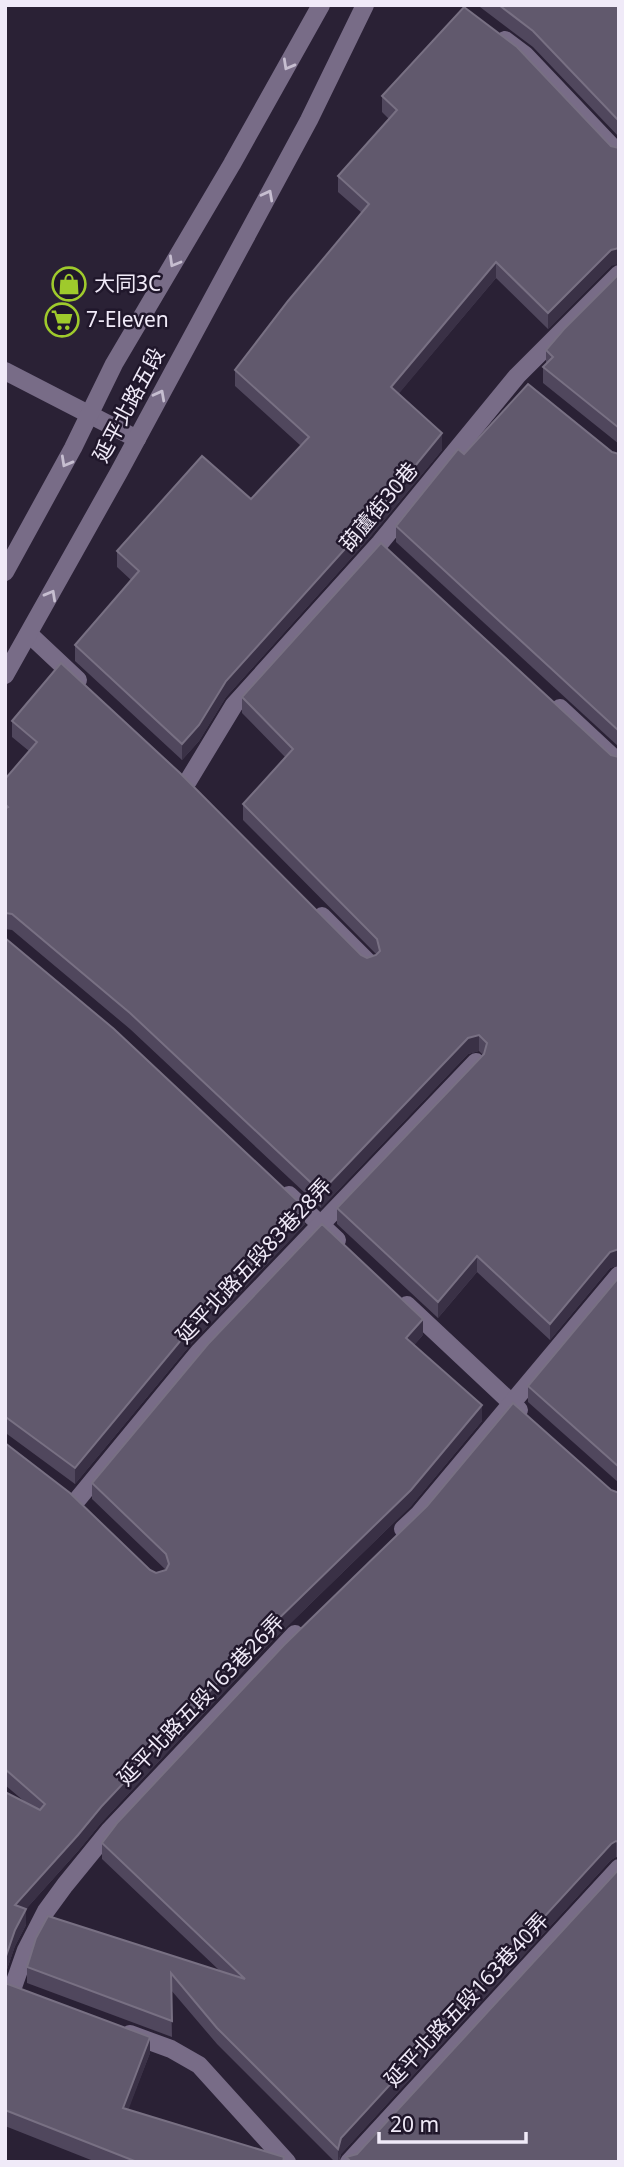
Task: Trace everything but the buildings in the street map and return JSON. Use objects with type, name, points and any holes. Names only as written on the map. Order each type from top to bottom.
[{"type":"street","points":[[5,572],[73,449],[114,364],[232,164],[321,5]]},
{"type":"street","name":"延平北路五段","points":[[5,675],[309,120],[365,5]]},
{"type":"street","points":[[492,30],[525,55],[619,154]]},
{"type":"street","name":"葫蘆街30巷","points":[[188,781],[234,705],[385,548],[522,380],[619,274]]},
{"type":"street","points":[[5,371],[136,439]]},
{"type":"street","points":[[29,634],[89,690]]},
{"type":"street","points":[[549,698],[619,763]]},
{"type":"street","points":[[311,905],[369,963]]},
{"type":"street","name":"延平北路五段83巷28弄","points":[[76,1501],[199,1352],[476,1062]]},
{"type":"street","points":[[280,1186],[350,1252]]},
{"type":"street","points":[[390,1542],[419,1514],[619,1275]]},
{"type":"street","points":[[390,1290],[533,1421]]},
{"type":"street","name":"延平北路五段163巷26弄","points":[[14,1990],[26,1950],[46,1910],[74,1874],[182,1751],[305,1625]]},
{"type":"street","name":"延平北路五段163巷40弄","points":[[349,2162],[619,1868]]},
{"type":"street","points":[[110,2026],[171,2049],[199,2066],[287,2162]]},
{"type":"place","name":"大同3C","points":[[69,284]]},
{"type":"place","name":"7-Eleven","points":[[62,320]]}]
